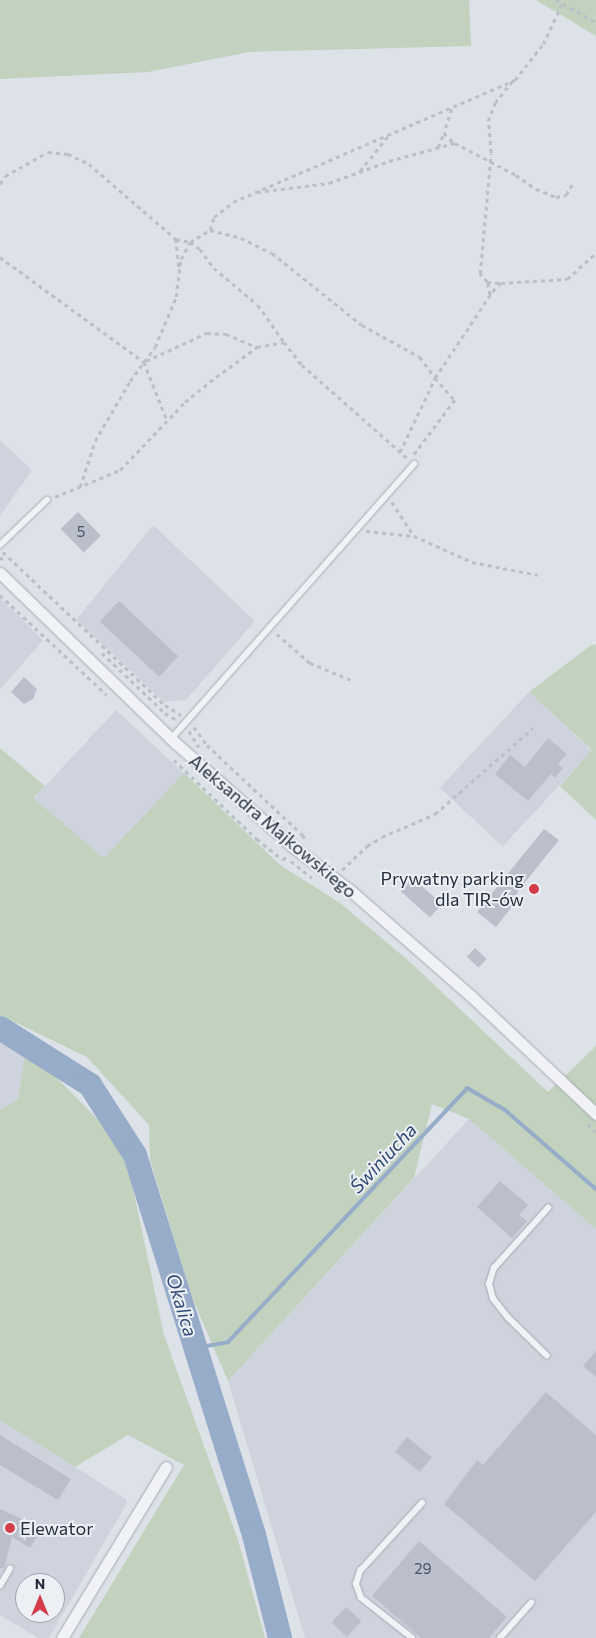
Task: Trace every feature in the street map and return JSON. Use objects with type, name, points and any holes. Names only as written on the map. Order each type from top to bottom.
[{"type":"street","name":"Aleksandra Majkowskiego","points":[[0,574],[171,739],[286,841],[334,878],[471,996],[596,1114]]},
{"type":"street","points":[[62,1638],[166,1467]]},
{"type":"lane","points":[[171,739],[414,464]]},
{"type":"lane","points":[[0,544],[46,500]]},
{"type":"lane","points":[[547,1356],[508,1318],[494,1298],[489,1284],[494,1268],[548,1208]]},
{"type":"lane","points":[[412,1638],[361,1598],[356,1584],[360,1571],[422,1504]]},
{"type":"lane","points":[[0,1586],[10,1569]]},
{"type":"lane","points":[[500,1638],[531,1603]]},
{"type":"path","points":[[556,0],[596,22]]},
{"type":"path","points":[[490,295],[487,282],[480,274],[490,161],[488,121],[495,103],[543,44],[562,4]]},
{"type":"path","points":[[80,487],[95,441],[155,347],[176,297],[181,259],[190,242],[210,230],[214,217],[232,202],[512,81]]},
{"type":"path","points":[[438,147],[453,108]]},
{"type":"path","points":[[444,133],[455,144],[490,161],[536,190],[556,196],[566,195],[572,185]]},
{"type":"path","points":[[359,172],[389,135]]},
{"type":"path","points":[[254,193],[297,189],[438,147],[455,144]]},
{"type":"path","points":[[0,184],[5,176],[48,152],[68,154],[112,180],[176,239],[190,242],[234,286],[258,305],[302,365],[410,461],[455,400],[435,378],[420,357],[362,325],[272,253],[241,238],[210,230]]},
{"type":"path","points":[[176,239],[179,276]]},
{"type":"path","points":[[487,282],[501,283],[567,279],[596,253]]},
{"type":"path","points":[[0,257],[144,362],[167,421]]},
{"type":"path","points":[[400,452],[435,378],[490,295],[501,283]]},
{"type":"path","points":[[144,362],[207,333],[226,334],[257,347]]},
{"type":"path","points":[[46,500],[120,470],[185,402],[257,347],[284,342]]},
{"type":"path","points":[[387,494],[414,536]]},
{"type":"path","points":[[355,530],[414,536],[472,562],[538,575]]},
{"type":"path","points":[[0,557],[165,713],[194,735],[201,751]]},
{"type":"path","points":[[270,628],[310,663],[351,680]]},
{"type":"path","points":[[334,878],[367,846],[436,814],[533,728]]},
{"type":"path","points":[[284,825],[300,838]]},
{"type":"shaded area","points":[[0,440],[32,470],[0,516]]},
{"type":"shaded area","points":[[153,525],[255,621],[186,700],[164,702],[76,620]]},
{"type":"shaded area","points":[[0,598],[43,640],[0,690]]},
{"type":"shaded area","points":[[529,692],[592,751],[503,846],[440,788]]},
{"type":"shaded area","points":[[116,710],[184,773],[101,862],[33,798]]},
{"type":"shaded area","points":[[0,1041],[25,1055],[18,1099],[0,1110]]},
{"type":"shaded area","points":[[469,1119],[596,1229],[596,1638],[305,1638],[228,1381]]},
{"type":"shaded area","points":[[0,1420],[126,1499],[127,1503],[65,1610],[65,1573],[15,1573],[15,1623],[58,1623],[49,1638],[38,1638],[0,1615]]},
{"type":"green space","points":[[0,0],[469,0],[471,46],[249,52],[148,72],[0,79]]},
{"type":"green space","points":[[536,0],[596,0],[596,36]]},
{"type":"green space","points":[[596,644],[596,820],[560,786],[592,750],[529,692],[590,646]]},
{"type":"green space","points":[[0,748],[45,786],[33,798],[104,858],[184,773],[280,865],[340,903],[410,962],[548,1092],[596,1046],[596,1229],[469,1119],[432,1104],[414,1178],[228,1381],[192,1297],[150,1160],[149,1125],[87,1057],[0,1015]]},
{"type":"green space","points":[[25,1055],[51,1072],[124,1146],[164,1335],[238,1540],[265,1638],[79,1638],[184,1465],[128,1435],[75,1467],[0,1420],[0,1110],[18,1099]]},
{"type":"building","points":[[78,512],[101,536],[84,552],[61,529]]},
{"type":"building","points":[[119,601],[178,656],[159,677],[100,621]]},
{"type":"building","points":[[24,677],[37,689],[33,699],[24,704],[11,692]]},
{"type":"building","points":[[548,738],[567,754],[558,764],[563,768],[555,778],[551,774],[528,801],[495,774],[510,755],[525,767]]},
{"type":"building","points":[[544,829],[559,840],[518,891],[514,904],[496,927],[477,912]]},
{"type":"building","points":[[413,878],[442,904],[430,917],[401,891]]},
{"type":"building","points":[[475,948],[487,959],[479,968],[467,957]]},
{"type":"building","points":[[500,1181],[528,1205],[519,1215],[527,1221],[512,1238],[477,1207]]},
{"type":"building","points":[[596,1351],[596,1377],[583,1366]]},
{"type":"building","points":[[546,1392],[596,1435],[596,1512],[535,1581],[444,1504],[477,1460],[483,1465]]},
{"type":"building","points":[[0,1435],[71,1479],[58,1500],[0,1465]]},
{"type":"building","points":[[407,1437],[432,1457],[420,1472],[395,1452]]},
{"type":"building","points":[[0,1509],[20,1518],[37,1536],[30,1548],[12,1537],[4,1568],[0,1568]]},
{"type":"building","points":[[419,1541],[507,1617],[489,1638],[421,1638],[372,1596]]},
{"type":"building","points":[[346,1607],[361,1621],[347,1637],[332,1622]]},
{"type":"waterway","name":"Okalica","points":[[0,1028],[90,1085],[135,1155],[254,1535],[280,1638]]},
{"type":"waterway","name":"Świniucha","points":[[195,1348],[228,1342],[467,1088],[505,1110],[596,1189]]},
{"type":"place","name":"Prywatny parking dla TIR-ów","points":[[534,889]]},
{"type":"place","name":"Elewator","points":[[10,1528]]}]
